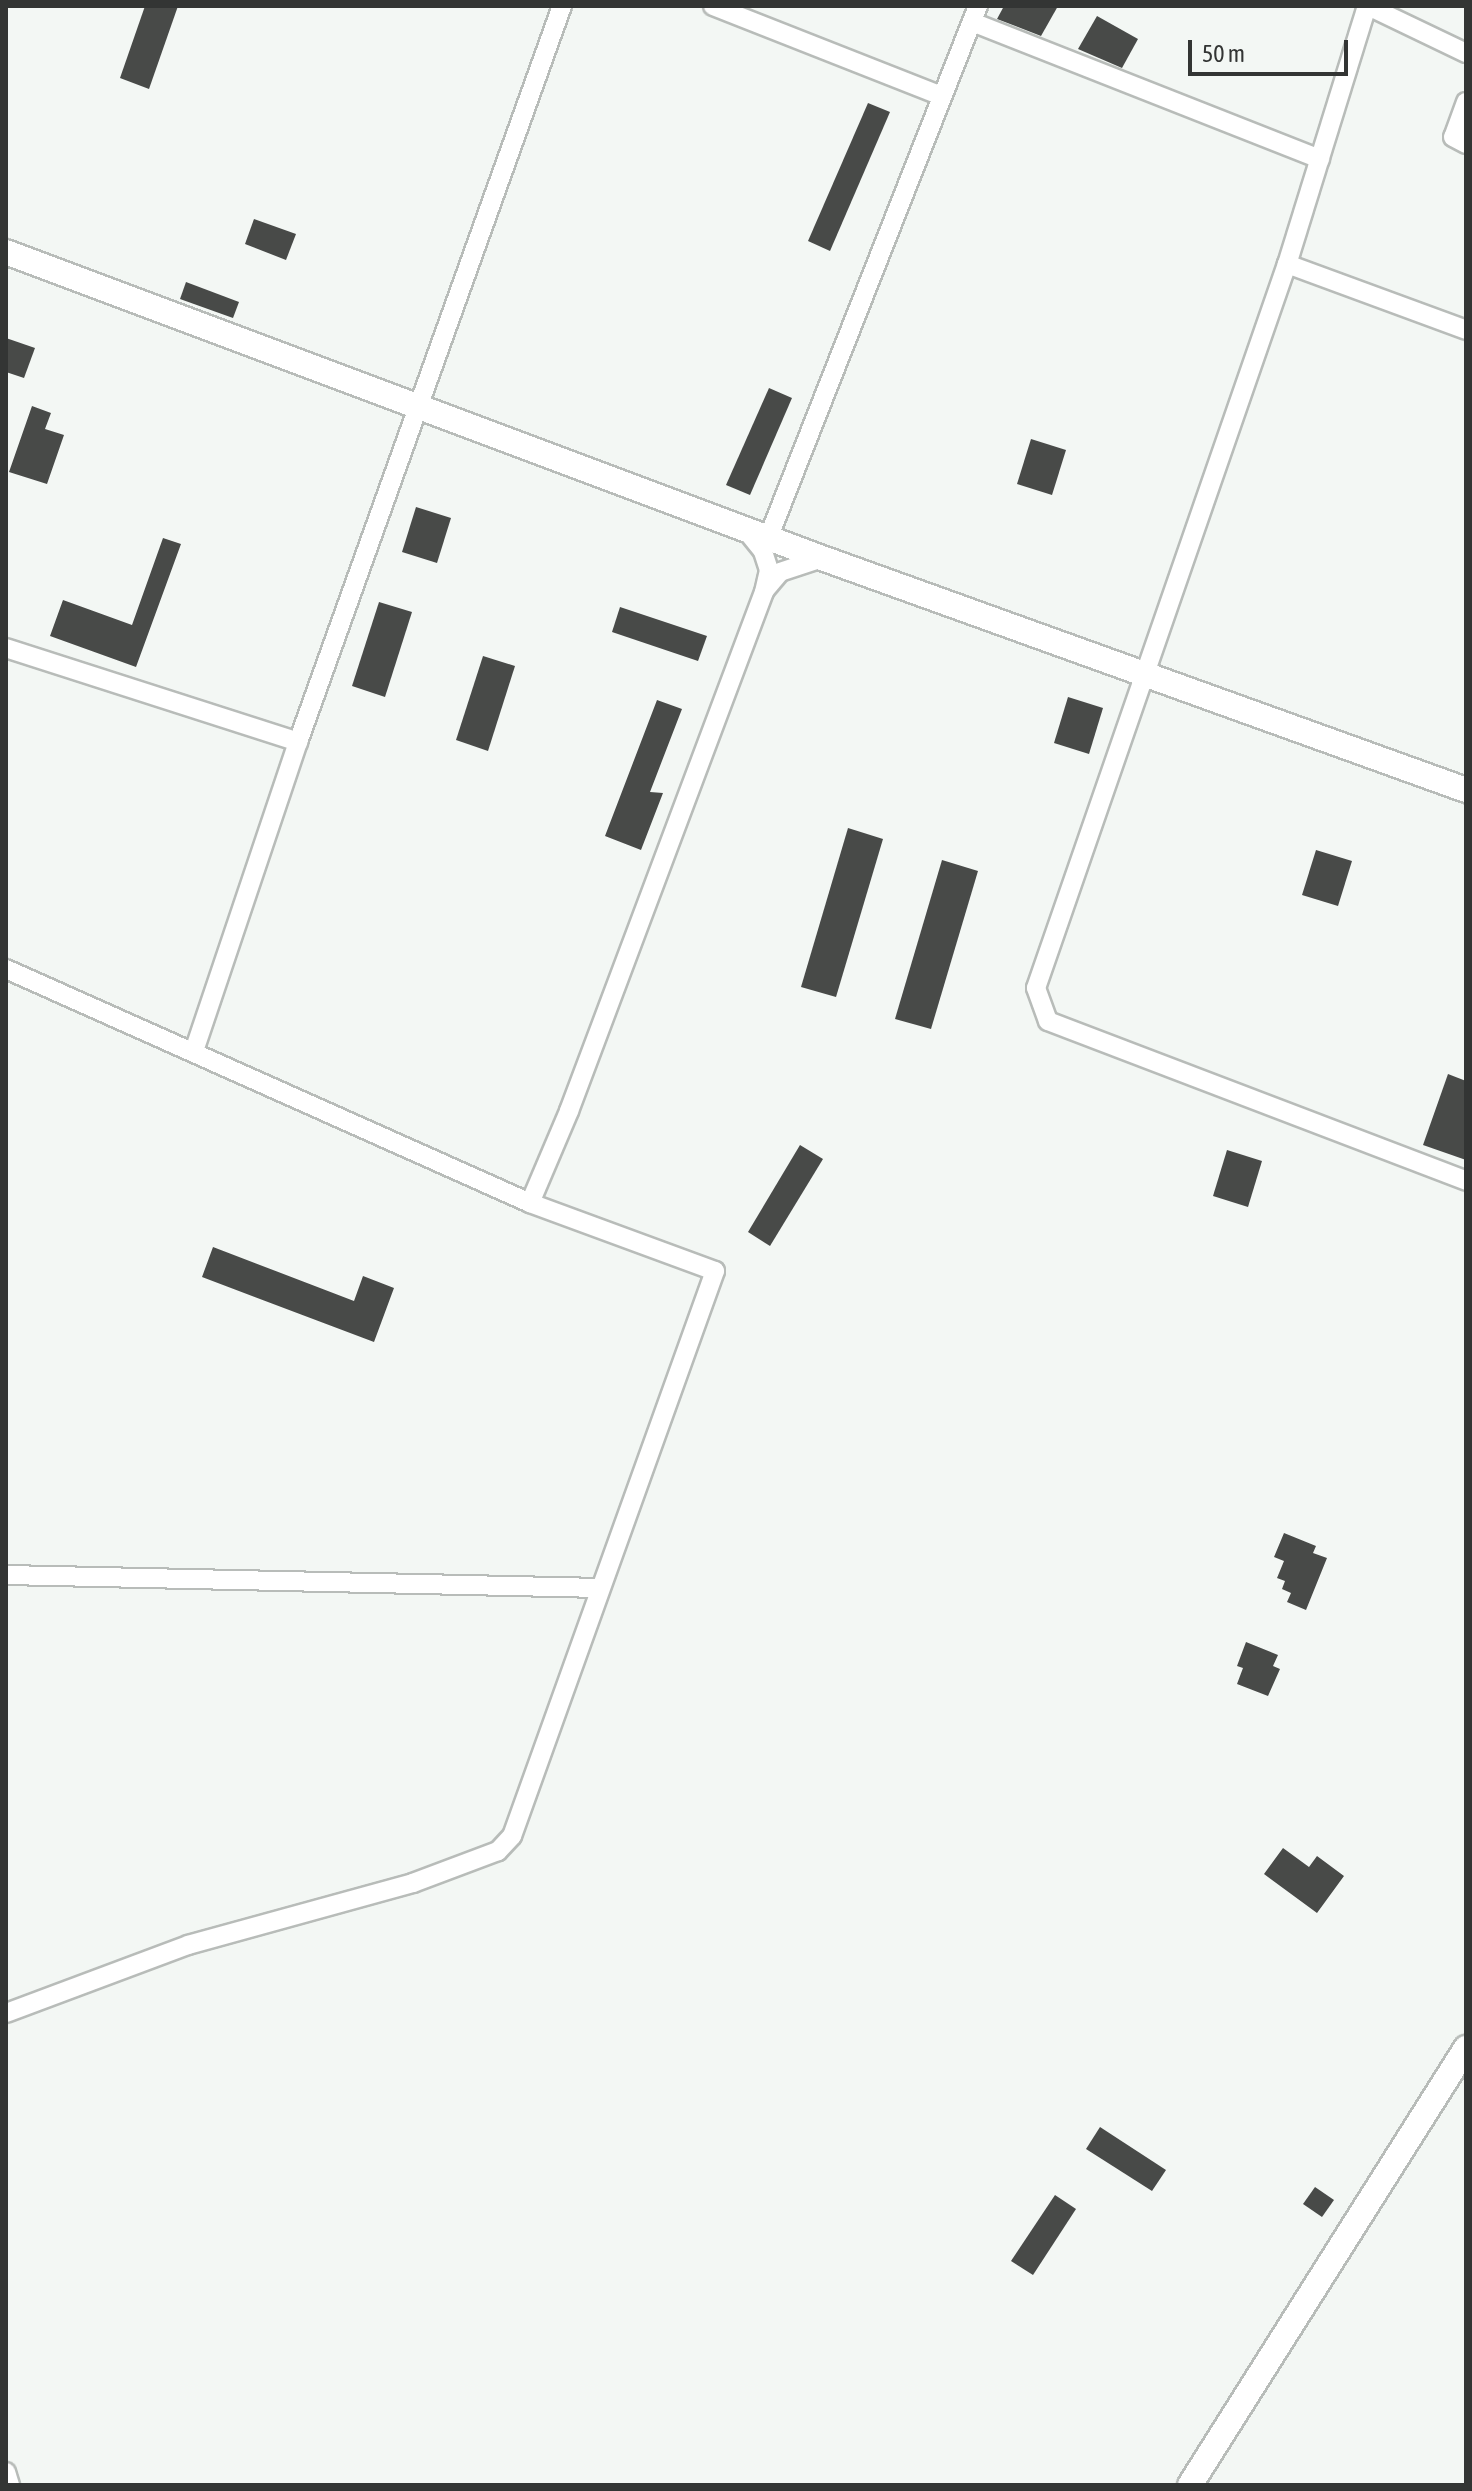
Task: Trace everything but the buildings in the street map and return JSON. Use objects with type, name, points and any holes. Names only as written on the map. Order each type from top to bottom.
[{"type":"street","points":[[194,1051],[298,742],[562,6]]},
{"type":"street","points":[[713,6],[942,96]]},
{"type":"street","points":[[1466,53],[1368,6],[1287,264],[1036,988],[1048,1021],[1466,1181]]},
{"type":"street","points":[[769,536],[975,14],[1320,159]]},
{"type":"street","points":[[1466,102],[1453,137],[1466,144]]},
{"type":"street","points":[[6,252],[740,523],[822,558],[1466,790]]},
{"type":"street","points":[[1287,264],[1466,330]]},
{"type":"street","points":[[530,1203],[569,1111],[764,592],[769,570],[763,551],[740,523]]},
{"type":"street","points":[[764,592],[780,572],[822,558]]},
{"type":"street","points":[[6,648],[298,742]]},
{"type":"street","points":[[6,969],[530,1203],[715,1271],[512,1836],[498,1851],[413,1883],[188,1945],[6,2013]]},
{"type":"street","points":[[6,1575],[600,1588]]},
{"type":"street","points":[[1190,2485],[1466,2048]]},
{"type":"street","points":[[6,2472],[10,2485]]}]
